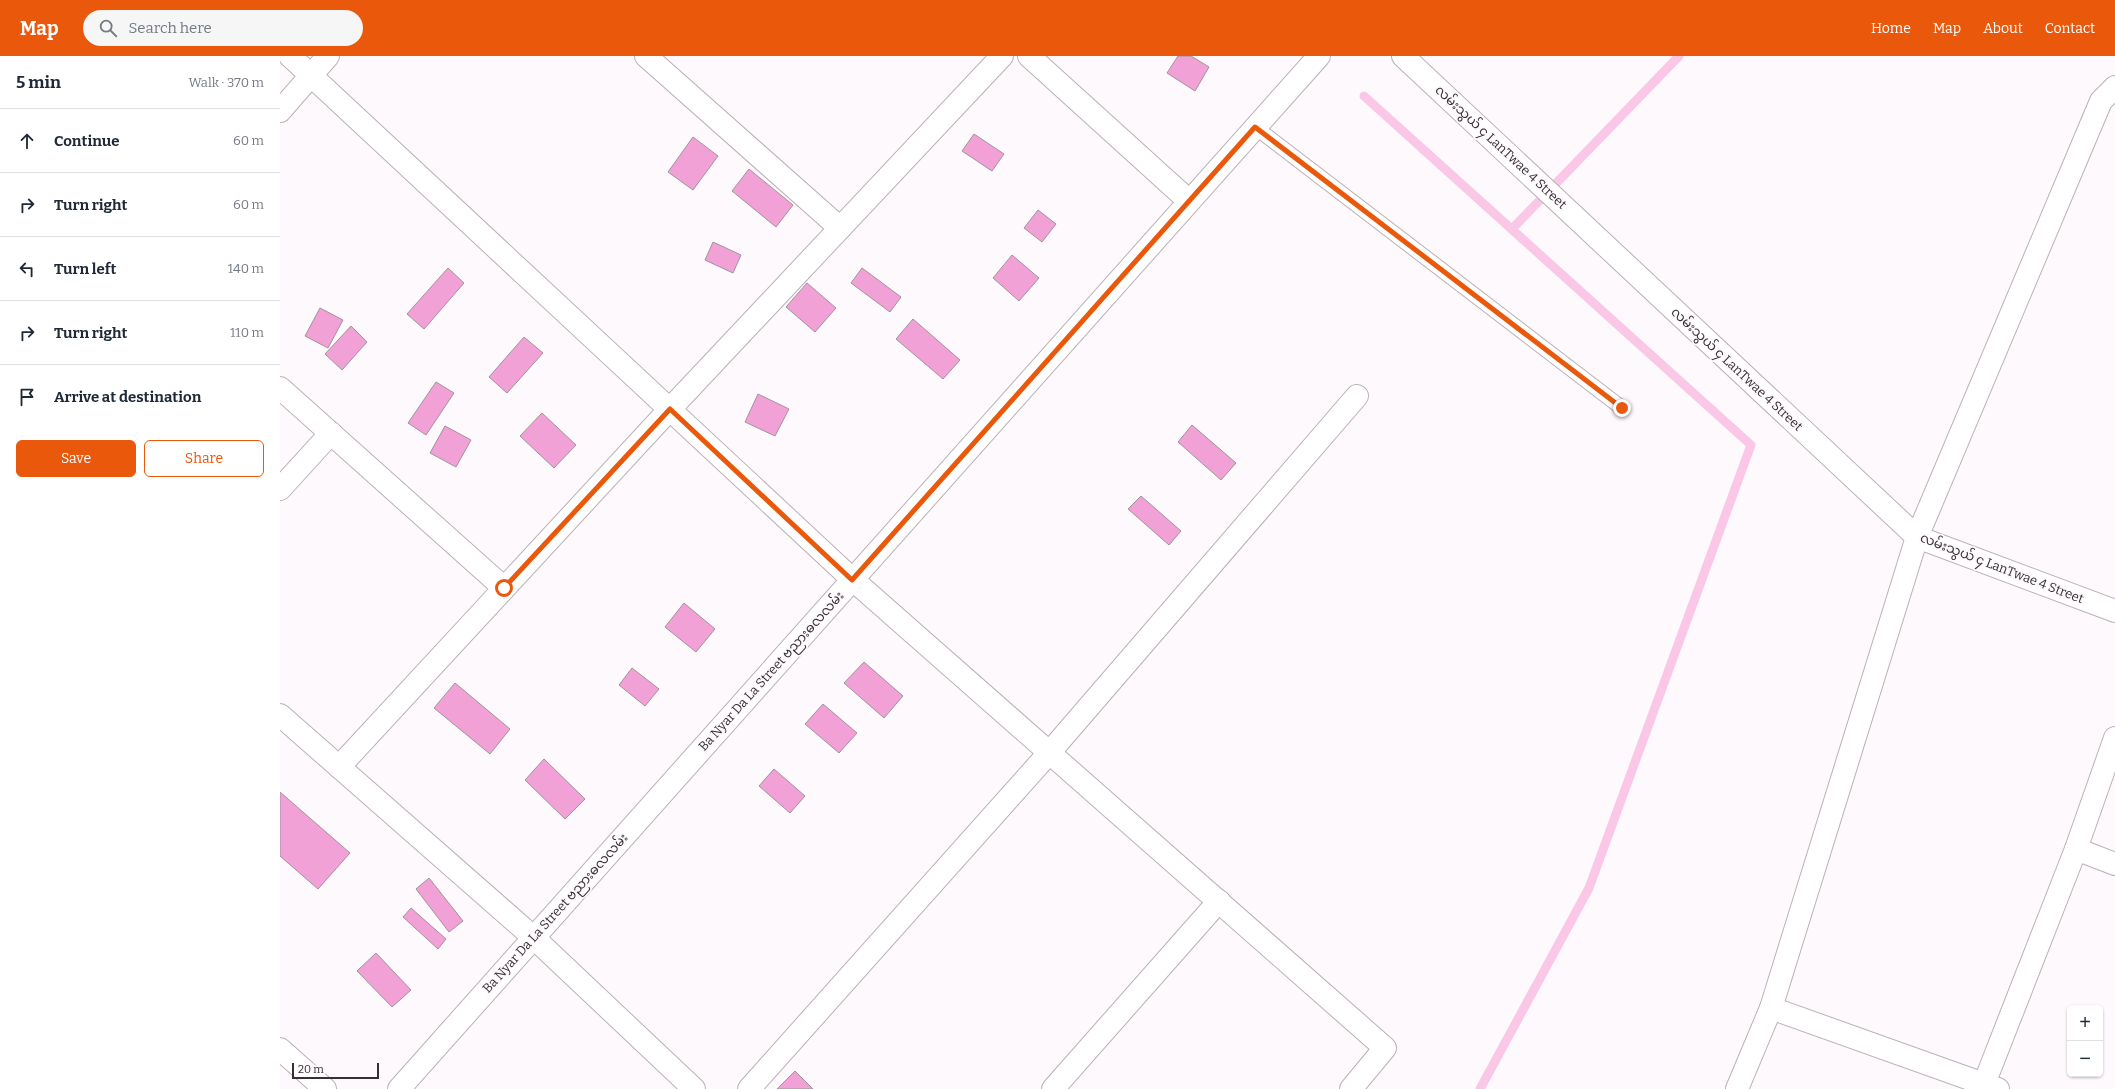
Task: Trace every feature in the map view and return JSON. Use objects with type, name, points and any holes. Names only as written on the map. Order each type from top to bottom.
[{"type":"street","points":[[290,56],[852,580],[1385,1048],[1351,1089]]},
{"type":"street","points":[[280,111],[328,56]]},
{"type":"street","points":[[339,767],[670,409],[1002,56]]},
{"type":"street","points":[[1029,56],[1189,202]]},
{"type":"street","name":"Ba Nyar Da La Street ဗညားဓလလမ်း","points":[[399,1089],[1319,56]]},
{"type":"street","name":"လမ်းသွယ် ၄ LanTwae 4 Street","points":[[1404,56],[1917,537],[2115,611]]},
{"type":"street","points":[[654,59],[840,228]]},
{"type":"street","points":[[1737,1089],[1771,1008],[1917,537],[2101,101],[2115,87]]},
{"type":"street","points":[[280,388],[504,588]]},
{"type":"street","points":[[749,1089],[1049,753],[1357,396]]},
{"type":"street","points":[[280,489],[331,433]]},
{"type":"street","points":[[280,715],[533,938],[694,1089]]},
{"type":"street","points":[[1771,1008],[1991,1087],[2115,738]]},
{"type":"street","points":[[2076,849],[2115,864]]},
{"type":"street","points":[[1053,1089],[1219,901]]},
{"type":"street","points":[[280,1049],[325,1089]]},
{"type":"lane","points":[[1255,127],[1622,408]]},
{"type":"building","points":[[1178,56],[1191,56],[1209,67],[1195,91],[1167,73]]},
{"type":"building","points":[[974,134],[1004,154],[992,171],[962,151]]},
{"type":"building","points":[[693,137],[718,156],[693,190],[668,172]]},
{"type":"building","points":[[749,169],[793,205],[776,227],[732,191]]},
{"type":"building","points":[[1038,210],[1056,224],[1042,242],[1024,228]]},
{"type":"building","points":[[713,242],[741,255],[733,273],[705,260]]},
{"type":"building","points":[[1012,255],[1039,278],[1019,301],[993,278]]},
{"type":"building","points":[[448,268],[464,283],[424,329],[407,314]]},
{"type":"building","points":[[862,268],[901,297],[890,312],[851,283]]},
{"type":"building","points":[[807,283],[836,308],[815,332],[786,307]]},
{"type":"building","points":[[320,308],[343,320],[328,348],[305,336]]},
{"type":"building","points":[[913,319],[960,360],[943,379],[896,339]]},
{"type":"building","points":[[351,326],[367,342],[342,370],[325,354]]},
{"type":"building","points":[[524,337],[543,353],[507,393],[489,377]]},
{"type":"building","points":[[436,382],[454,393],[426,435],[408,423]]},
{"type":"building","points":[[758,394],[789,409],[775,436],[745,422]]},
{"type":"building","points":[[542,413],[576,445],[554,468],[520,436]]},
{"type":"building","points":[[1192,425],[1236,463],[1221,480],[1178,442]]},
{"type":"building","points":[[445,426],[471,440],[456,467],[430,453]]},
{"type":"building","points":[[1141,496],[1181,531],[1169,545],[1128,509]]},
{"type":"building","points":[[684,603],[715,629],[696,652],[665,627]]},
{"type":"building","points":[[864,662],[903,696],[884,718],[844,683]]},
{"type":"building","points":[[632,668],[659,689],[645,706],[619,685]]},
{"type":"building","points":[[455,683],[510,729],[490,754],[434,708]]},
{"type":"building","points":[[823,704],[857,733],[839,753],[805,724]]},
{"type":"building","points":[[544,759],[585,799],[565,819],[525,780]]},
{"type":"building","points":[[774,769],[805,796],[790,813],[759,786]]},
{"type":"building","points":[[280,792],[350,853],[318,889],[280,856]]},
{"type":"building","points":[[429,878],[463,921],[449,932],[416,889]]},
{"type":"building","points":[[411,908],[446,939],[438,949],[403,917]]},
{"type":"building","points":[[376,953],[411,990],[392,1007],[357,971]]},
{"type":"building","points":[[795,1071],[813,1089],[777,1089]]},
{"type":"waterway","points":[[1512,229],[1679,56]]},
{"type":"waterway","points":[[1364,96],[1751,445],[1589,888],[1480,1089]]},
{"type":"route","points":[[504,588],[670,409],[852,580],[1255,127],[1622,408]]}]
